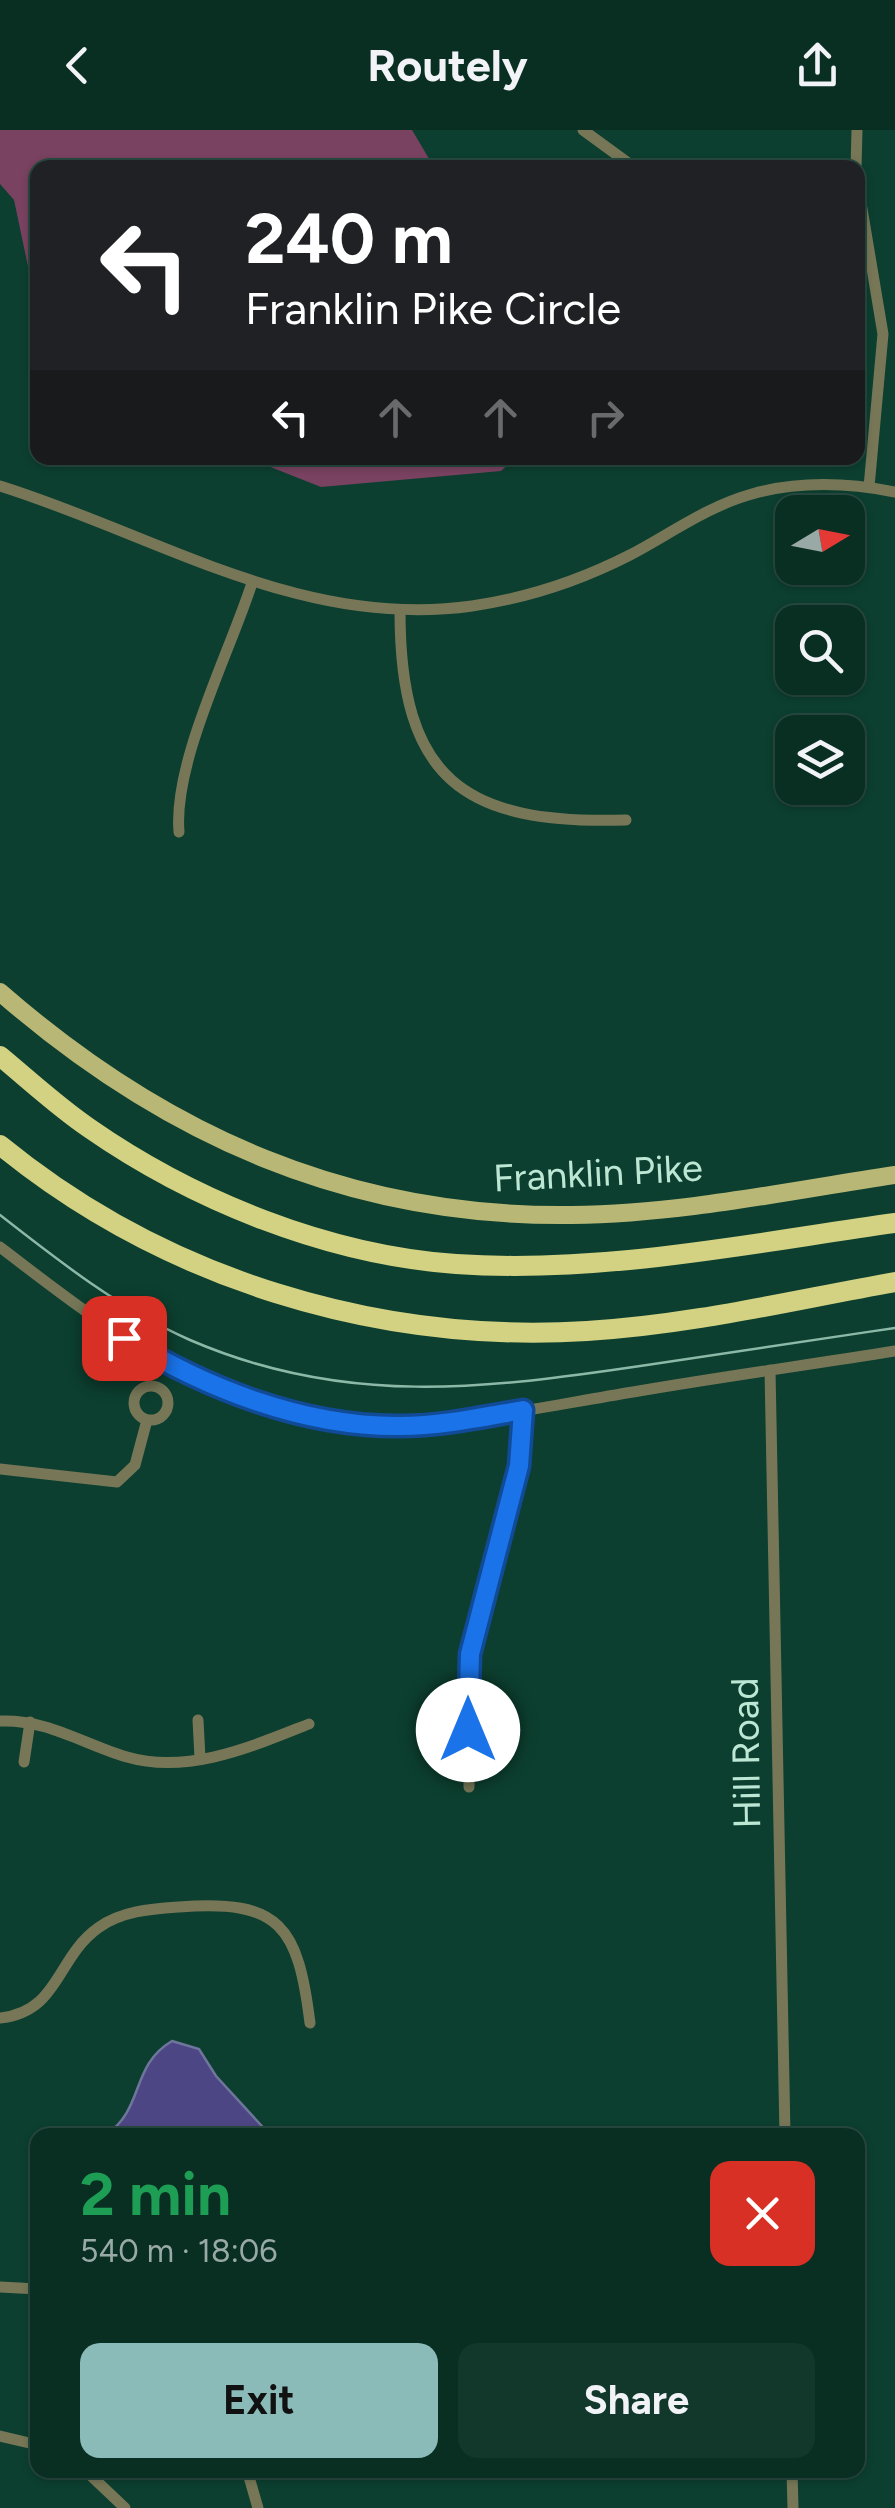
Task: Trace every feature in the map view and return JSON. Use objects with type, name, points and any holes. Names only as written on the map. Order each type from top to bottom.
[{"type":"highway","points":[[0,1056],[89,1128],[210,1198],[332,1242],[454,1264],[576,1265],[895,1223]]},
{"type":"highway","points":[[0,1146],[97,1214],[185,1259],[278,1294],[407,1324],[506,1332],[590,1331],[673,1322],[895,1282]]},
{"type":"main road","name":"Franklin Pike","points":[[0,992],[90,1066],[180,1121],[262,1160],[384,1196],[472,1211],[572,1215],[676,1207],[895,1175]]},
{"type":"street","points":[[583,130],[624,160]]},
{"type":"street","points":[[856,160],[857,130]]},
{"type":"street","points":[[865,238],[883,334],[869,488]]},
{"type":"street","points":[[0,486],[252,583],[306,598],[400,610],[476,606],[556,586],[617,561],[716,507],[756,493],[809,485],[895,492]]},
{"type":"street","points":[[179,832],[178,805],[192,753],[252,583]]},
{"type":"street","points":[[400,610],[410,714],[425,749],[452,782],[488,804],[524,816],[626,820]]},
{"type":"street","points":[[0,1247],[143,1349],[255,1400],[346,1422],[390,1426],[523,1410],[895,1350]]},
{"type":"street","name":"Hill Road","points":[[770,1370],[784,2128]]},
{"type":"street","points":[[468,1787],[469,1662],[519,1466],[523,1410]]},
{"type":"street","points":[[0,1468],[116,1482],[134,1465],[148,1420]]},
{"type":"street","points":[[198,1720],[200,1758]]},
{"type":"street","points":[[0,1721],[30,1722],[134,1759],[200,1758],[242,1751],[309,1724]]},
{"type":"street","points":[[24,1762],[30,1722]]},
{"type":"street","points":[[0,2018],[37,2007],[76,1949],[108,1922],[142,1911],[218,1904],[256,1911],[292,1943],[304,1974],[310,2023]]},
{"type":"street","points":[[0,2287],[30,2289]]},
{"type":"street","points":[[0,2436],[30,2443]]},
{"type":"street","points":[[94,2478],[125,2508]]},
{"type":"street","points":[[250,2478],[258,2508]]},
{"type":"street","points":[[792,2478],[793,2508]]},
{"type":"shaded area","points":[[0,130],[412,130],[430,160],[30,160],[30,276],[14,200],[0,184]]},
{"type":"shaded area","points":[[266,465],[507,465],[501,471],[321,487]]},
{"type":"shaded area","points":[[172,2041],[199,2049],[216,2076],[264,2128],[114,2128],[127,2112],[149,2062]]},
{"type":"railway","points":[[0,1215],[68,1267],[164,1328],[247,1361],[304,1376],[360,1384],[416,1387],[529,1381],[895,1328]]},
{"type":"route","points":[[124,1338],[220,1388],[278,1407],[346,1422],[407,1426],[523,1410],[519,1466],[470,1654],[468,1730]]}]
